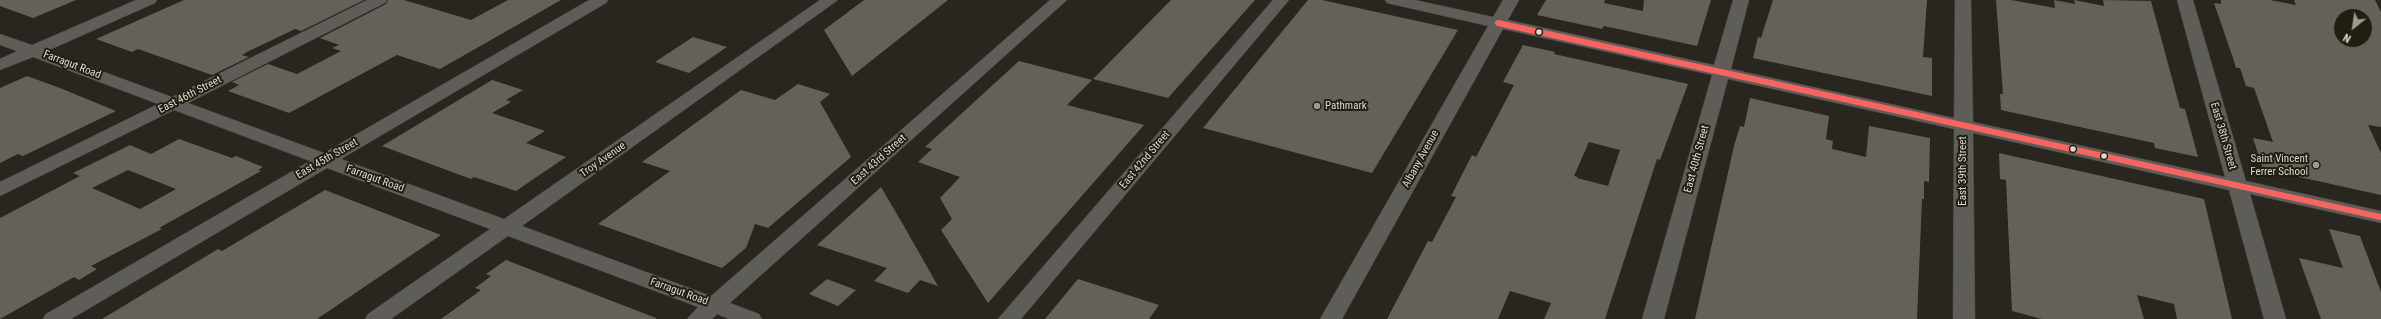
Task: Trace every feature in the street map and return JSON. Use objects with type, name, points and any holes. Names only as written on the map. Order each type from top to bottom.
[{"type":"street","points":[[0,66],[149,0]]},
{"type":"street","name":"East 46th Street","points":[[0,190],[379,0]]},
{"type":"street","name":"East 45th Street","points":[[54,319],[600,0]]},
{"type":"street","name":"Troy Avenue","points":[[376,319],[830,0]]},
{"type":"street","name":"East 43rd Street","points":[[698,319],[1059,0]]},
{"type":"street","name":"East 42nd Street","points":[[1009,319],[1281,0]]},
{"type":"street","points":[[1393,0],[2381,217]]},
{"type":"street","name":"Albany Avenue","points":[[1331,319],[1511,0]]},
{"type":"street","name":"East 40th Street","points":[[1653,319],[1741,0]]},
{"type":"street","name":"East 39th Street","points":[[1963,0],[1964,319]]},
{"type":"street","name":"East 38th Street","points":[[2185,0],[2275,319]]},
{"type":"street","name":"Farragut Road","points":[[0,39],[751,319]]},
{"type":"building","points":[[0,0],[76,0],[33,18],[0,6]]},
{"type":"building","points":[[184,0],[364,0],[301,31],[295,29],[247,52],[242,55],[249,57],[212,75],[138,49],[132,52],[96,39]]},
{"type":"building","points":[[388,0],[404,0],[471,20],[508,0],[561,0],[440,69],[397,55],[289,113],[228,91],[239,85],[232,82],[268,64],[297,74],[341,51],[332,48],[339,45],[320,38],[386,4]]},
{"type":"building","points":[[864,0],[948,0],[852,76],[824,30]]},
{"type":"building","points":[[1171,0],[1255,0],[1168,98],[1093,79]]},
{"type":"building","name":"Pathmark","points":[[1308,0],[1322,0],[1458,30],[1372,173],[1203,128]]},
{"type":"building","points":[[1546,0],[1605,0],[1604,3],[1643,11],[1644,0],[1711,0],[1697,46],[1604,26],[1602,29],[1537,15]]},
{"type":"building","points":[[1773,0],[1927,0],[1923,57],[1932,58],[1932,96],[1753,58],[1758,37],[1761,38]]},
{"type":"building","points":[[1996,0],[2011,0],[2055,8],[2054,0],[2075,4],[2074,0],[2104,6],[2103,0],[2151,1],[2180,108],[2185,109],[2198,157],[2155,148],[2154,143],[2001,110],[2000,94],[2003,94]]},
{"type":"building","points":[[2221,0],[2270,0],[2296,5],[2294,0],[2375,0],[2381,12],[2381,127],[2368,125],[2381,153],[2381,195],[2263,169],[2253,138],[2273,142],[2254,88],[2246,86],[2240,68],[2236,68],[2214,3],[2221,4]]},
{"type":"building","points":[[693,37],[727,47],[689,73],[655,62]]},
{"type":"building","points":[[1523,45],[1555,52],[1554,54],[1688,84],[1660,160],[1657,159],[1605,319],[1544,319],[1551,303],[1510,291],[1498,319],[1387,319],[1428,241],[1432,242],[1456,197],[1451,196],[1472,155],[1476,157],[1514,85],[1503,82]],"holes":[[[1589,142],[1620,150],[1608,186],[1574,176]]]},
{"type":"building","points":[[1019,61],[1092,80],[1067,105],[1144,125],[988,303],[941,230],[952,219],[940,198],[960,177],[918,162],[932,149],[925,147]]},
{"type":"building","points":[[27,76],[116,111],[23,156],[18,154],[0,163],[0,88]]},
{"type":"building","points":[[492,80],[523,90],[506,100],[511,102],[492,113],[545,131],[526,143],[566,157],[516,191],[474,177],[471,179],[382,146]]},
{"type":"building","points":[[798,84],[830,94],[820,102],[851,157],[768,228],[755,224],[746,248],[722,268],[598,224],[670,171],[642,162],[741,90],[775,100]]},
{"type":"building","points":[[1750,98],[1829,116],[1826,139],[1833,141],[1832,149],[1866,157],[1869,126],[1930,138],[1929,182],[1924,181],[1924,199],[1922,199],[1917,319],[1695,319],[1734,146],[1740,126],[1744,127]]},
{"type":"building","points":[[179,139],[232,158],[236,156],[263,167],[258,170],[261,171],[159,228],[162,229],[91,266],[97,269],[79,280],[74,277],[0,319],[0,218],[80,176],[73,173],[130,145],[151,154]],"holes":[[[128,170],[176,189],[140,209],[92,188]]]},
{"type":"building","points":[[1999,153],[2204,199],[2232,319],[2177,319],[2174,304],[2137,295],[2144,319],[2042,319],[2012,311],[2006,180],[2000,179]]},
{"type":"building","points":[[881,187],[938,286],[920,280],[908,293],[874,281],[887,268],[817,245]]},
{"type":"building","points":[[325,190],[441,235],[317,319],[102,319],[218,249],[222,251]]},
{"type":"building","points":[[2329,229],[2360,236],[2381,292],[2381,319],[2321,319],[2299,258],[2343,268]]},
{"type":"building","points":[[506,260],[656,319],[441,319],[481,290],[475,288],[491,276],[486,274]]},
{"type":"building","points":[[827,279],[856,290],[838,306],[809,294]]},
{"type":"building","points":[[1078,279],[1159,305],[1149,319],[1045,319]]},
{"type":"transit line","points":[[1498,23],[2381,217]]},
{"type":"place","name":"Pathmark","points":[[1317,106]]},
{"type":"place","name":"Saint Vincent Ferrer School","points":[[2316,165]]}]
